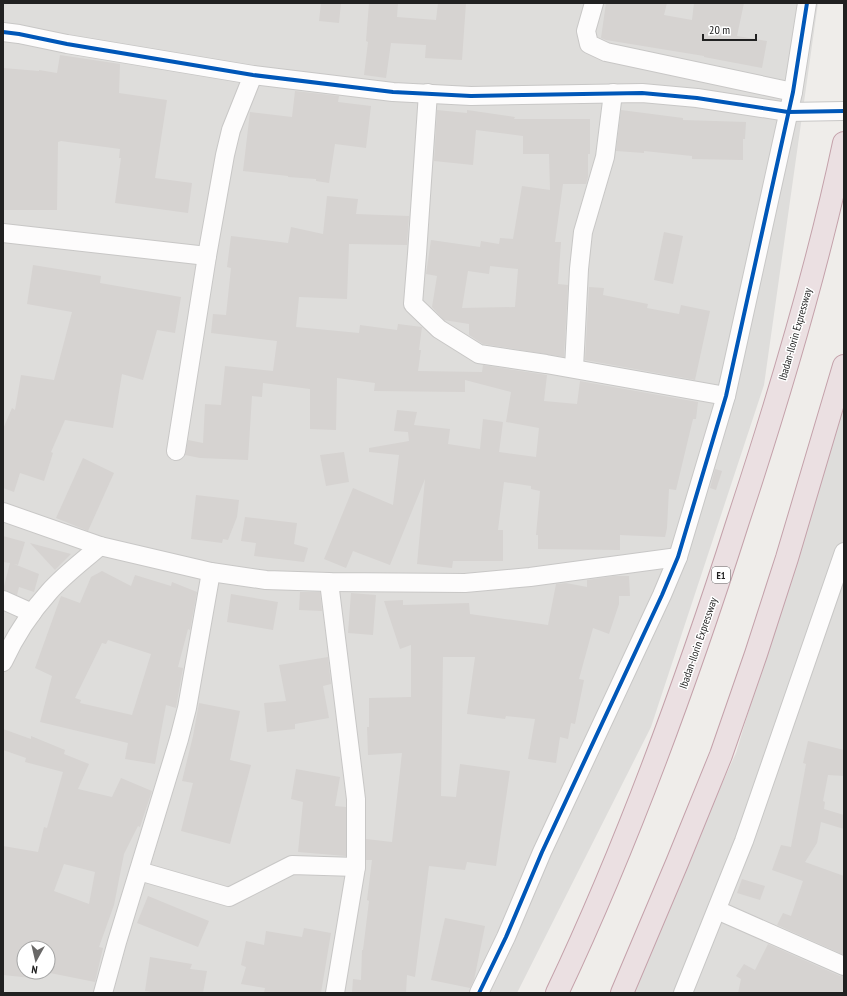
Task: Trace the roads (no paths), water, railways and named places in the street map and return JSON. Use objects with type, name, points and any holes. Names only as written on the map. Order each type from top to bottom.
[{"type":"highway","name":"Ibadan-Ilorin Expressway","points":[[557,993],[593,912],[645,786],[680,694],[715,594],[768,431],[810,284],[844,143]]},
{"type":"highway","points":[[622,993],[712,776],[756,654],[844,366]]},
{"type":"street","points":[[594,3],[586,31],[589,44],[606,52],[793,92]]},
{"type":"street","points":[[479,993],[506,937],[542,852],[662,595],[678,557],[726,396],[793,92],[807,3]]},
{"type":"street","points":[[3,32],[253,75],[393,92],[471,96],[642,93],[698,98],[788,112],[844,111]]},
{"type":"street","points":[[176,451],[207,256],[225,155],[230,136],[253,75]]},
{"type":"street","points":[[428,93],[413,304],[439,329],[479,354],[574,368],[726,396]]},
{"type":"street","points":[[574,368],[579,269],[583,232],[605,156],[613,93]]},
{"type":"street","points":[[3,233],[207,256]]},
{"type":"street","points":[[3,512],[100,546],[211,572],[266,580],[465,583],[530,577],[678,557]]},
{"type":"street","points":[[3,662],[14,639],[50,591],[100,546]]},
{"type":"street","points":[[683,993],[744,841],[844,552]]},
{"type":"street","points":[[103,993],[184,720],[211,572]]},
{"type":"street","points":[[329,582],[356,799],[356,867],[335,993]]},
{"type":"street","points":[[3,600],[32,613]]},
{"type":"street","points":[[138,871],[229,897],[292,865],[356,867]]},
{"type":"street","points":[[716,910],[844,966]]}]
